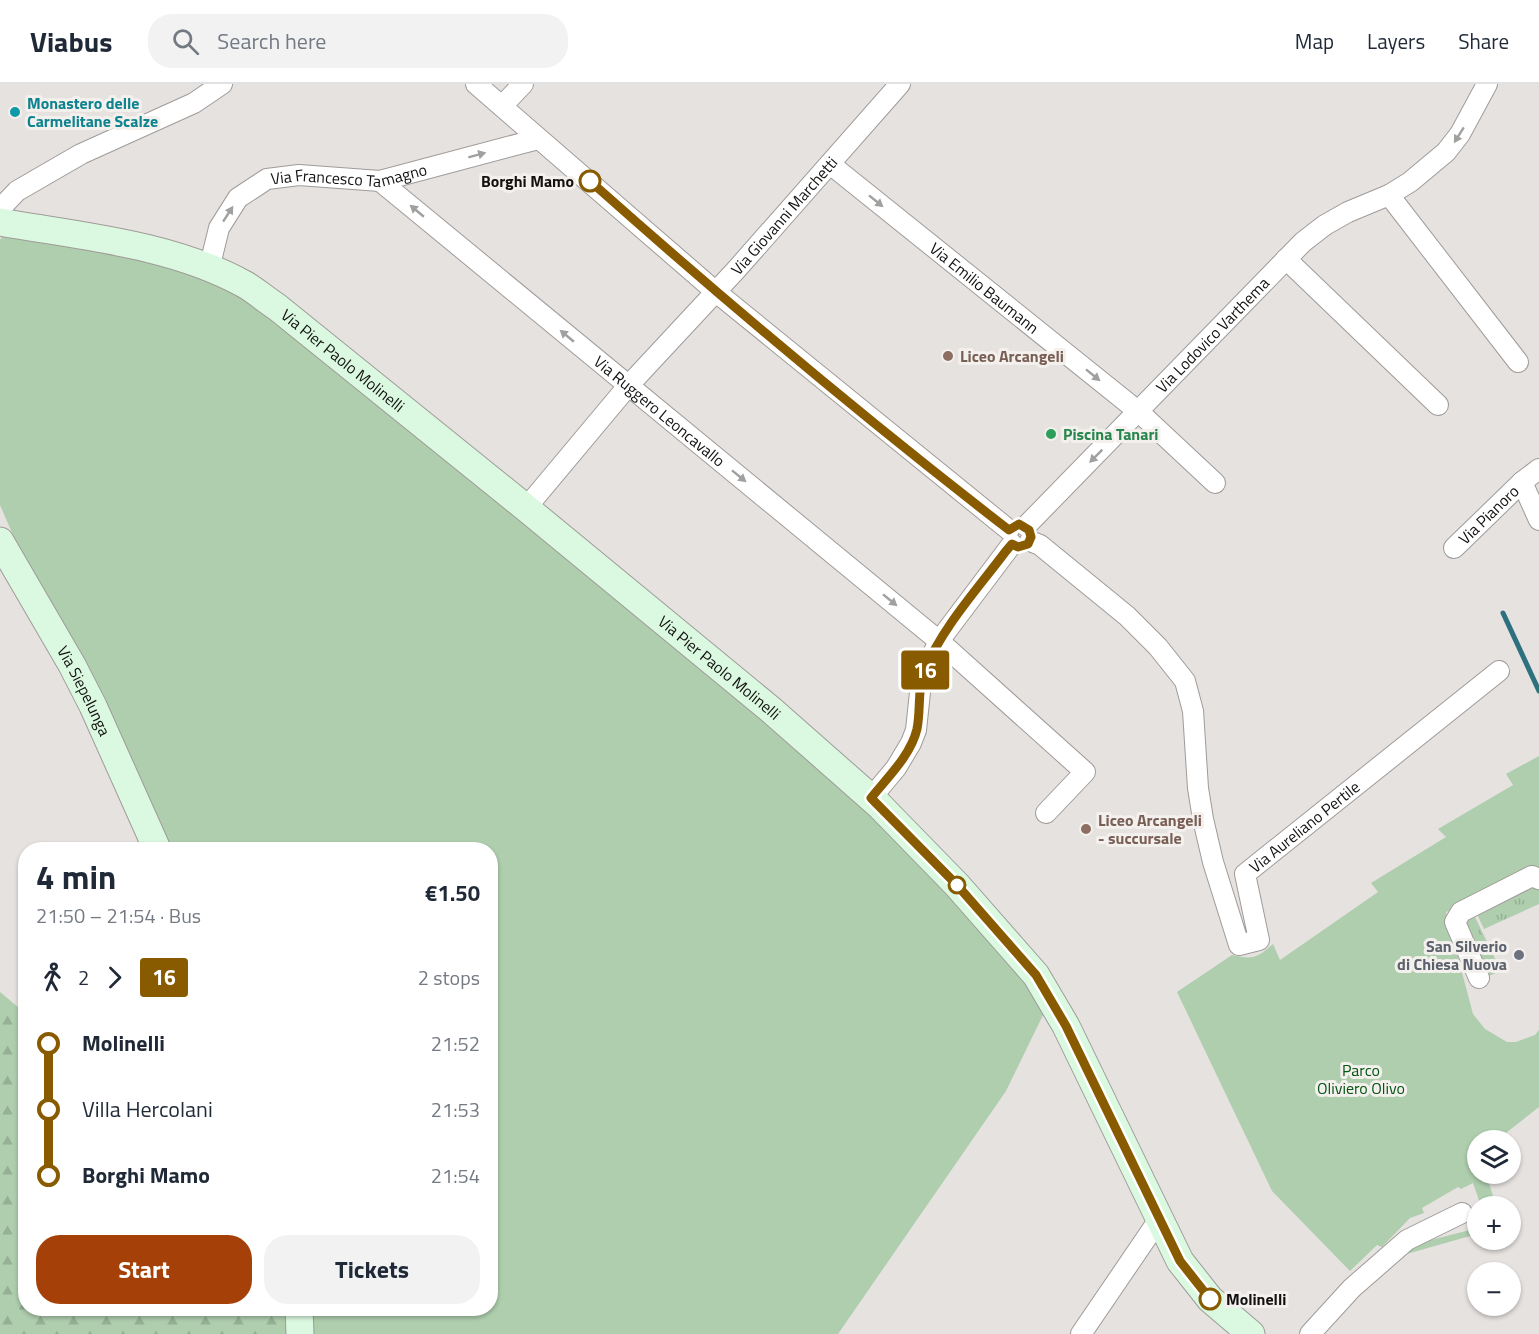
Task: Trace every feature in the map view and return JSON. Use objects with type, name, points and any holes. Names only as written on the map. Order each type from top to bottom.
[{"type":"street","points":[[0,209],[17,191],[81,154],[194,103],[222,84]]},
{"type":"street","points":[[476,84],[716,292],[1019,535]]},
{"type":"street","points":[[502,106],[523,84]]},
{"type":"street","name":"Via Giovanni Marchetti","points":[[526,508],[628,386],[716,292],[900,84]]},
{"type":"street","name":"Via Lodovico Varthema","points":[[871,798],[896,768],[911,743],[916,730],[921,683],[939,641],[1019,535],[1286,259],[1325,225],[1348,212],[1389,195],[1410,182],[1454,143],[1487,84]]},
{"type":"street","name":"Via Francesco Tamagno","points":[[209,269],[219,228],[238,198],[267,179],[298,175],[380,181],[538,139]]},
{"type":"street","name":"Via Emilio Baumann","points":[[830,164],[1139,412]]},
{"type":"street","name":"Via Ruggero Leoncavallo","points":[[380,181],[939,641]]},
{"type":"street","points":[[1389,195],[1518,362]]},
{"type":"street","name":"Via Pier Paolo Molinelli","points":[[0,222],[181,257],[244,284],[278,308],[526,508],[770,709],[871,798],[957,885],[1036,975],[1066,1026],[1180,1261],[1210,1299],[1251,1334]]},
{"type":"street","points":[[1286,259],[1438,405]]},
{"type":"street","points":[[1139,412],[1215,483]]},
{"type":"street","name":"Via Pianoro","points":[[1454,548],[1522,482],[1539,469]]},
{"type":"street","name":"Via Pianoro","points":[[1522,482],[1539,520]]},
{"type":"street","name":"Via Aureliano Pertile","points":[[1019,535],[1040,545],[1127,616],[1158,647],[1185,681],[1193,711],[1198,788],[1203,819],[1213,862],[1239,945],[1259,940],[1245,874],[1499,671]]},
{"type":"street","name":"Via Siepelunga","points":[[0,541],[83,685],[154,842]]},
{"type":"street","points":[[939,641],[1085,772],[1046,813]]},
{"type":"street","points":[[1479,978],[1455,922],[1456,918],[1461,912],[1532,876],[1539,879]]},
{"type":"street","points":[[1310,1334],[1352,1288],[1407,1240],[1462,1213]]},
{"type":"street","points":[[1081,1334],[1160,1218]]},
{"type":"street","points":[[299,1316],[300,1334]]},
{"type":"green space","points":[[4,233],[181,267],[245,295],[857,792],[1023,977],[1044,1013],[1006,1091],[838,1334],[312,1334],[311,1316],[498,1316],[498,842],[165,842],[20,551],[0,505],[0,240]]},
{"type":"green space","name":"Parco Oliviero Olivo","points":[[1539,756],[1539,869],[1446,912],[1473,1014],[1485,1029],[1507,1042],[1516,1042],[1535,1035],[1539,1030],[1539,1107],[1510,1130],[1467,1130],[1467,1184],[1471,1184],[1461,1189],[1458,1187],[1422,1208],[1424,1213],[1410,1218],[1382,1247],[1377,1245],[1350,1271],[1272,1191],[1177,992],[1232,955],[1254,957],[1273,944],[1280,960],[1378,892],[1371,883],[1446,837],[1438,829],[1513,785],[1506,774]]},
{"type":"green space","points":[[1535,881],[1539,885],[1539,904],[1484,929],[1475,910]]},
{"type":"green space","points":[[1474,915],[1501,971],[1486,977],[1460,921]]},
{"type":"green space","points":[[0,992],[18,1007],[18,1316],[290,1316],[291,1334],[0,1334]]},
{"type":"green space","name":"Parco Oliviero Olivo","points":[[1473,1184],[1489,1184],[1493,1196],[1478,1196]]},
{"type":"green space","points":[[1467,1231],[1467,1237],[1396,1257],[1407,1246]]},
{"type":"waterway","points":[[1503,613],[1539,691]]},
{"type":"bus line","name":"16","points":[[590,181],[716,292],[964,495],[1009,530],[1019,524],[1026,526],[1031,533],[1028,544],[1018,547],[1012,544],[1006,551],[939,641],[921,683],[916,730],[911,743],[896,768],[871,798],[957,885],[1036,975],[1066,1026],[1180,1261],[1210,1299]]},
{"type":"place","name":"Monastero delle Carmelitane Scalze","points":[[15,112]]},
{"type":"place","name":"Borghi Mamo","points":[[590,181]]},
{"type":"place","name":"Liceo Arcangeli","points":[[948,356]]},
{"type":"place","name":"Piscina Tanari","points":[[1051,434]]},
{"type":"place","name":"Liceo Arcangeli - succursale","points":[[1086,829]]},
{"type":"place","name":"San Silverio di Chiesa Nuova","points":[[1519,955]]},
{"type":"place","name":"Molinelli","points":[[1210,1299]]}]
